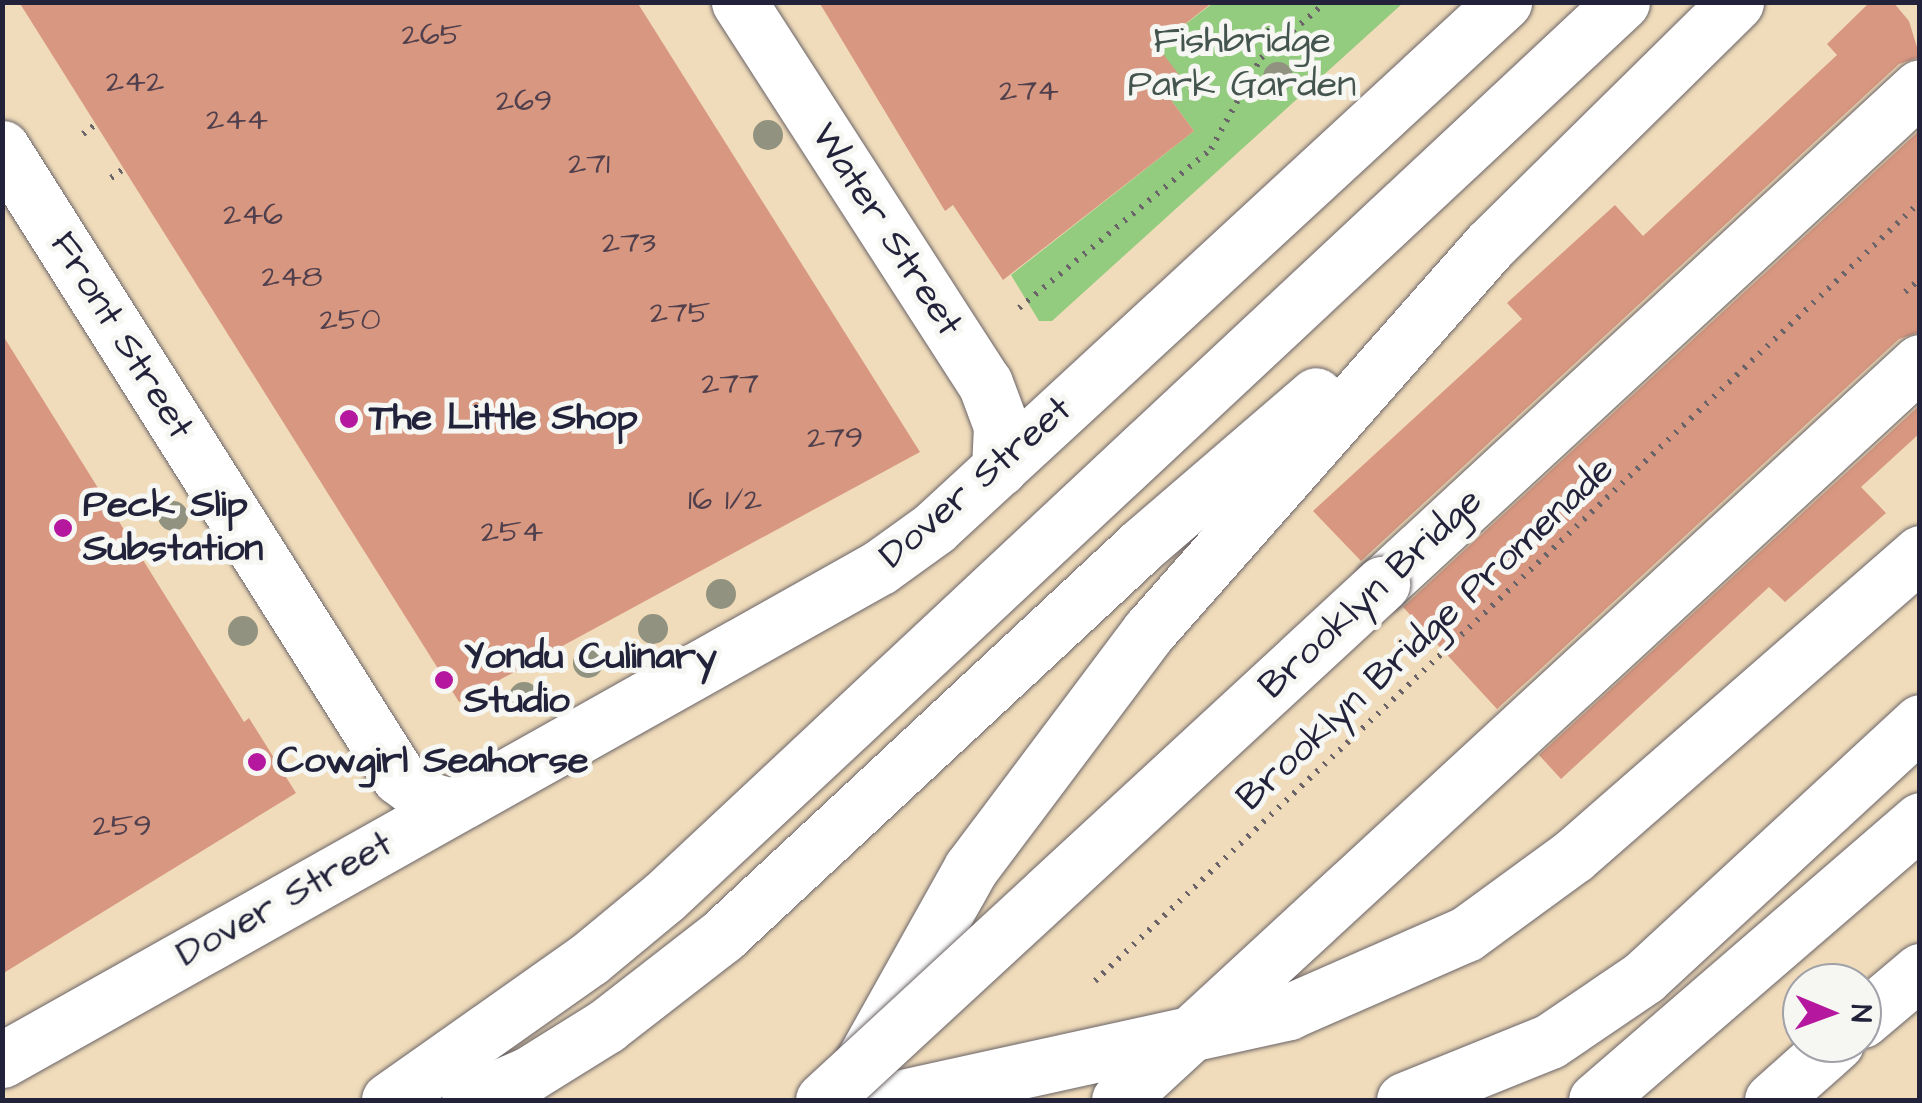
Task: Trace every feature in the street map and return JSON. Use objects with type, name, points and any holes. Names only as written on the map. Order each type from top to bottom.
[{"type":"main road","name":"Water Street","points":[[739,2],[985,384],[1001,426],[999,469]]},
{"type":"main road","name":"Dover Street","points":[[2,1060],[452,806],[826,602],[934,528],[1504,2]]},
{"type":"main road","points":[[389,1100],[560,980],[664,896],[1622,2]]},
{"type":"main road","points":[[845,1100],[930,934],[1060,746],[1242,522],[1489,246],[1736,2]]},
{"type":"main road","name":"Brooklyn Bridge","points":[[822,1100],[1920,87]]},
{"type":"main road","name":"Front Street","points":[[2,148],[399,778],[430,800],[452,806]]},
{"type":"main road","points":[[469,1100],[529,1074],[606,1026],[722,936],[1143,544],[1489,246]]},
{"type":"main road","points":[[1119,1100],[1920,362]]},
{"type":"main road","points":[[889,1100],[1288,1012],[1406,965],[1522,896],[1920,553]]},
{"type":"main road","points":[[1404,1100],[1536,1048],[1644,978],[1920,722]]},
{"type":"main road","points":[[1596,1100],[1920,820]]},
{"type":"main road","points":[[1882,1003],[1920,971]]},
{"type":"main road","points":[[1772,1100],[1814,1063]]},
{"type":"path","points":[[1027,302],[1211,150],[1260,58],[1326,2]]},
{"type":"path","points":[[82,134],[95,125]]},
{"type":"path","points":[[111,178],[122,170]]},
{"type":"path","name":"Brooklyn Bridge Promenade","points":[[1082,992],[1447,655],[1920,202]]},
{"type":"green space","name":"Fishbridge Park Garden","points":[[1213,3],[1403,3],[1052,321],[1039,321],[1011,275],[1194,131],[1171,100],[1180,92],[1157,46]]},
{"type":"building","points":[[19,2],[637,2],[920,452],[459,702]]},
{"type":"building","points":[[819,2],[1213,2],[1157,46],[1183,80],[1171,100],[1194,131],[1003,280],[953,205],[945,211]]},
{"type":"building","points":[[1870,2],[1893,2],[1909,21],[1920,57],[1899,64],[1361,561],[1313,511],[1522,319],[1507,303],[1615,205],[1643,236],[1837,55],[1827,44]]},
{"type":"building","points":[[1920,130],[1920,332],[1899,339],[1497,709],[1403,607]]},
{"type":"building","name":"Peck Slip Substation","points":[[2,334],[244,722],[249,718],[296,793],[2,974]]},
{"type":"building","points":[[1920,405],[1920,433],[1861,487],[1886,513],[1785,602],[1769,587],[1561,779],[1539,755]]},
{"type":"place","name":"The Little Shop","points":[[349,419]]},
{"type":"place","name":"Peck Slip Substation","points":[[63,528]]},
{"type":"place","name":"Yondu Culinary Studio","points":[[444,680]]},
{"type":"place","name":"Cowgirl Seahorse","points":[[257,762]]}]
